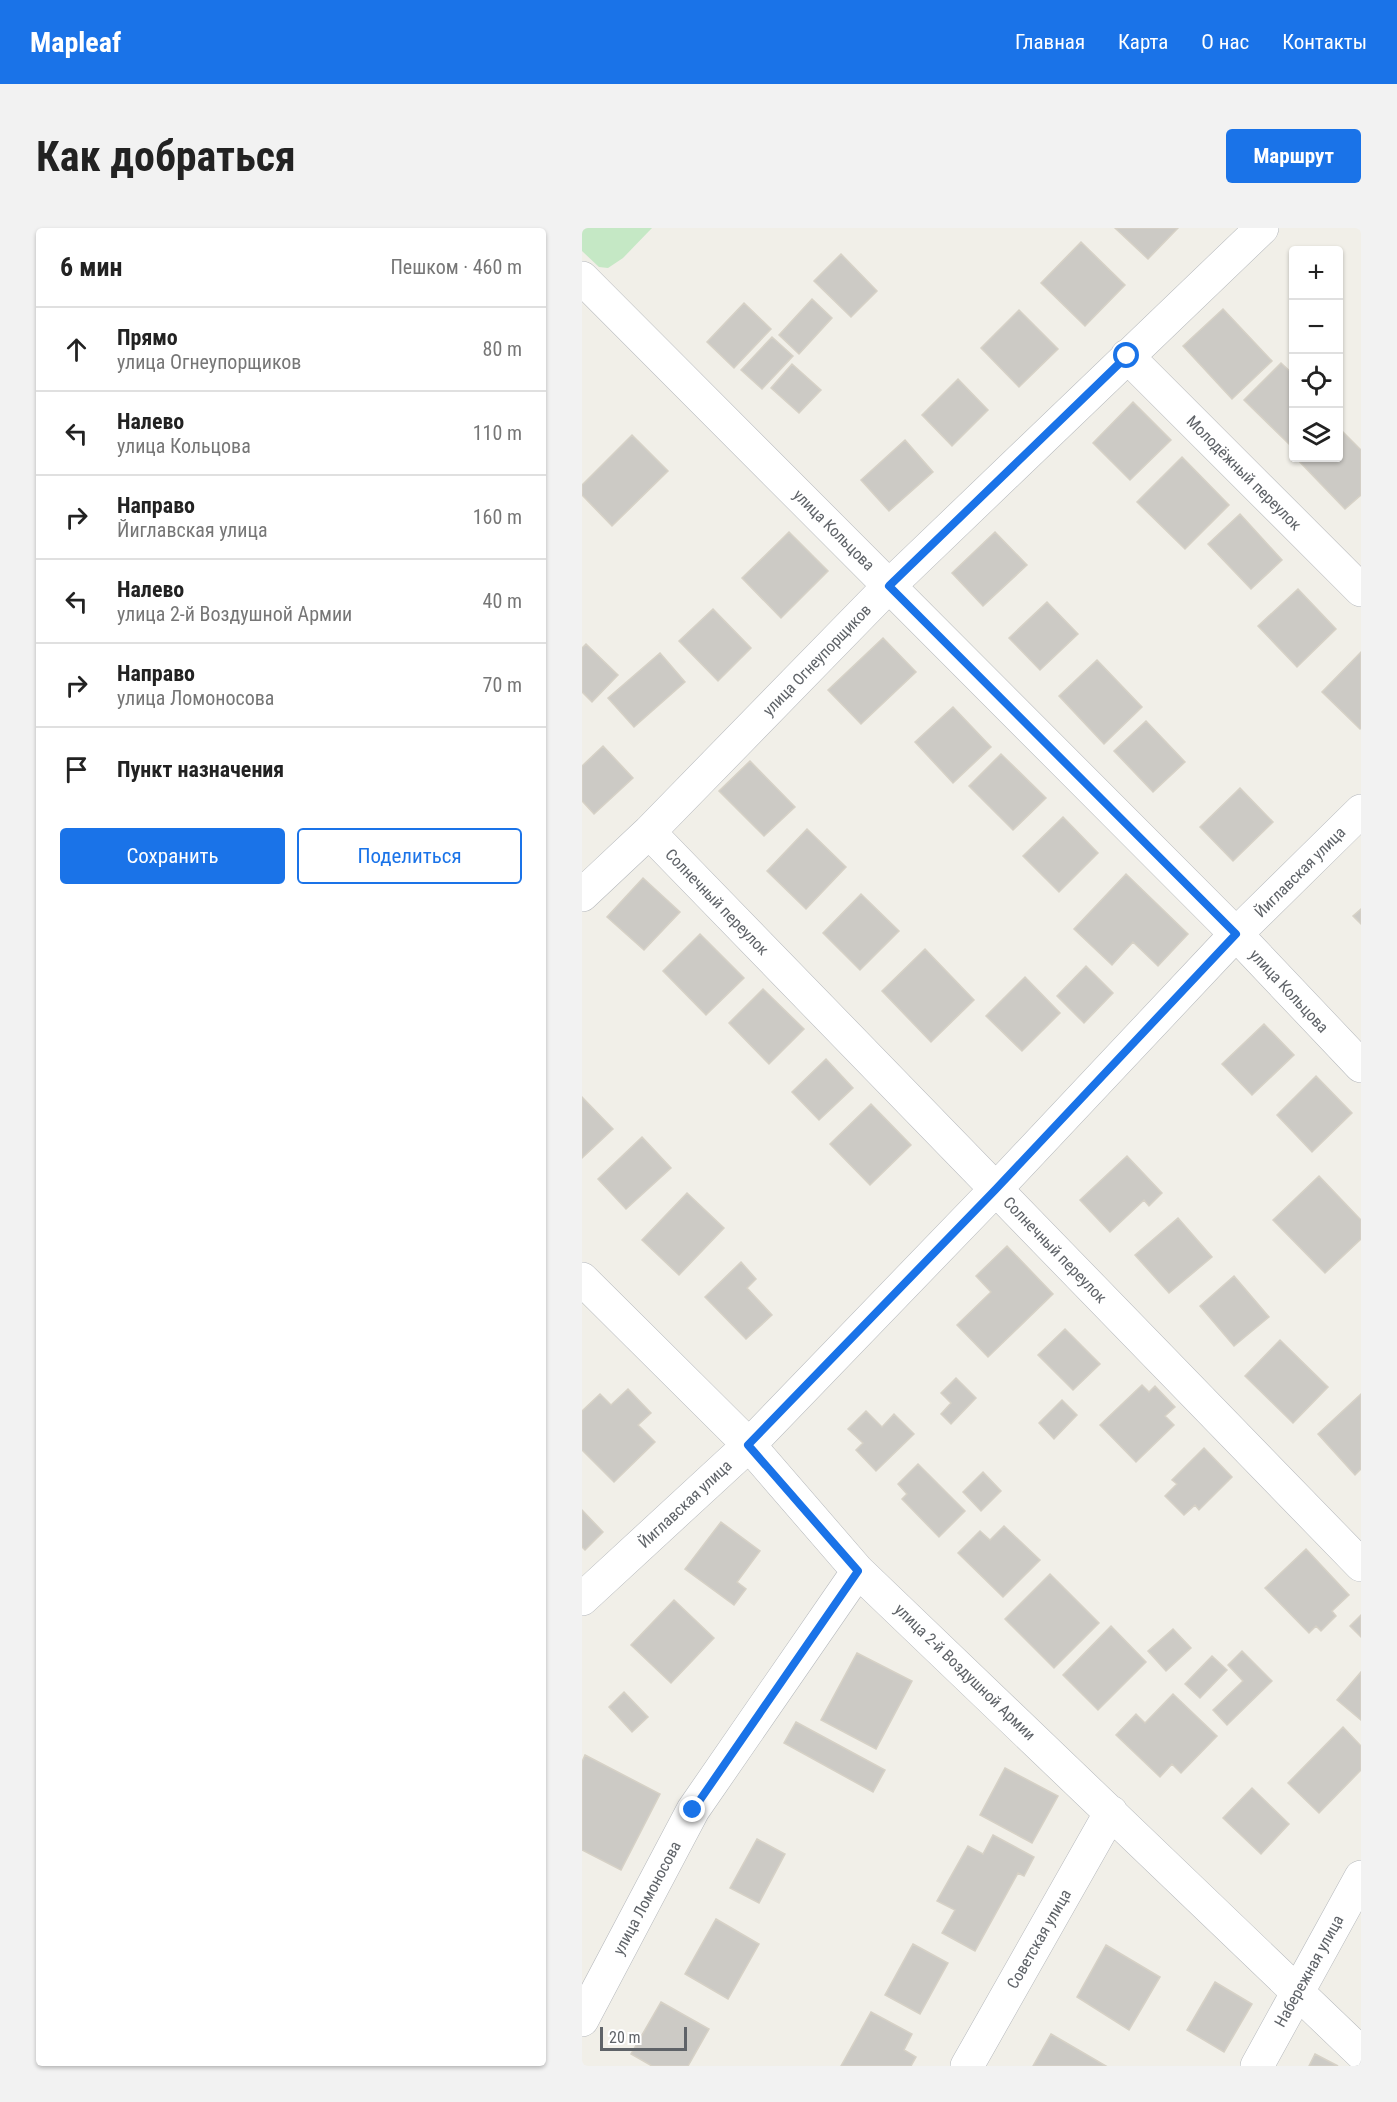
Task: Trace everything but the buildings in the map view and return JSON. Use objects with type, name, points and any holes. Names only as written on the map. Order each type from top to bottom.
[{"type":"street","name":"улица Огнеупорщиков","points":[[582,895],[649,832],[889,586],[1262,228]]},
{"type":"street","name":"улица Кольцова","points":[[582,278],[1236,934],[1361,1066]]},
{"type":"street","name":"Молодёжный переулок","points":[[1127,356],[1361,590]]},
{"type":"street","name":"Йиглавская улица","points":[[582,1599],[748,1445],[996,1189],[1236,934],[1361,811]]},
{"type":"street","name":"Солнечный переулок","points":[[649,832],[1361,1565]]},
{"type":"street","name":"улица 2-й Воздушной Армии","points":[[582,1279],[748,1445],[858,1571],[1299,1991],[1361,2053]]},
{"type":"street","name":"улица Ломоносова","points":[[582,2020],[693,1810],[858,1571]]},
{"type":"street","name":"Советская улица","points":[[967,2066],[1112,1812]]},
{"type":"street","name":"Набережная улица","points":[[1257,2066],[1361,1876]]},
{"type":"green space","points":[[582,228],[652,228],[623,258],[608,268],[599,267],[582,251]]},
{"type":"route","points":[[693,1810],[858,1571],[748,1445],[996,1189],[1236,934],[889,586],[1127,356]]}]
